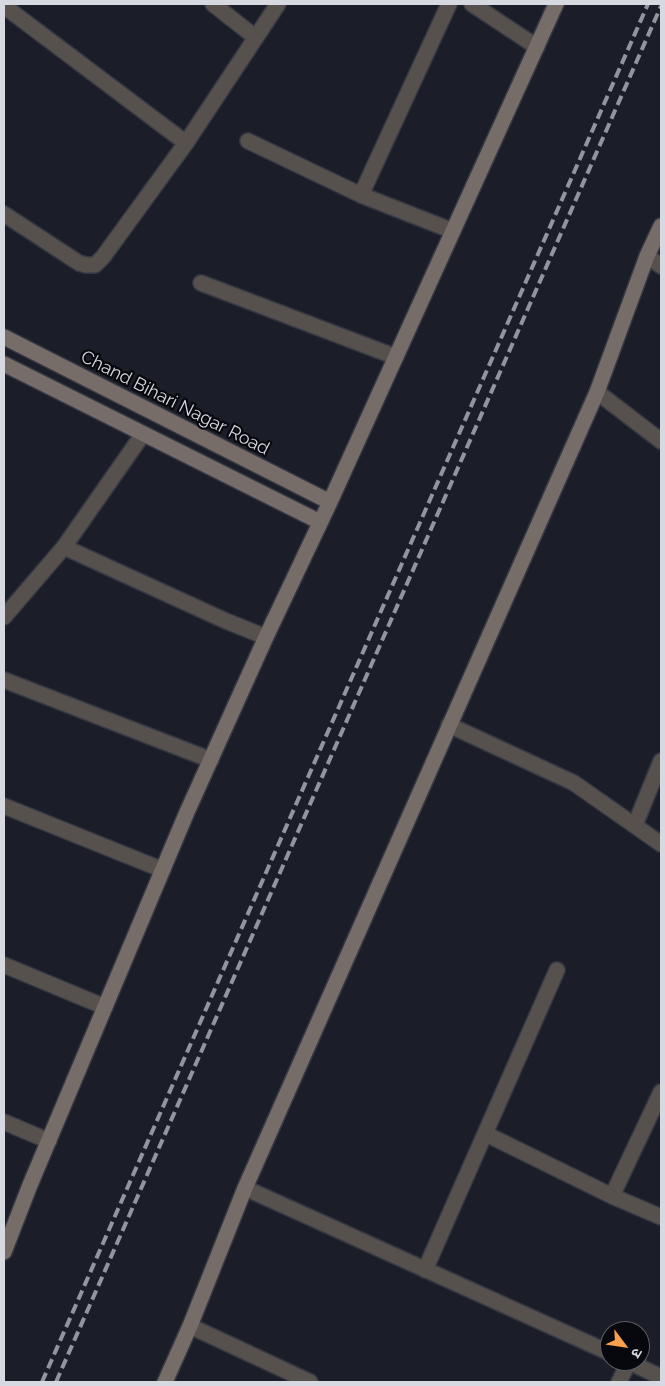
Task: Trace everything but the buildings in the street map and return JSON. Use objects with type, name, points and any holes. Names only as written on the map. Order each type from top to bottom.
[{"type":"street","points":[[214,4],[255,37]]},
{"type":"street","points":[[4,214],[86,266],[95,265],[103,257],[186,143],[278,4]]},
{"type":"street","points":[[361,195],[449,4]]},
{"type":"street","points":[[472,4],[537,47]]},
{"type":"street","points":[[4,1252],[105,1007],[211,760],[556,4]]},
{"type":"street","points":[[4,6],[186,143]]},
{"type":"street","points":[[248,141],[361,195],[453,231]]},
{"type":"street","points":[[165,1382],[190,1326],[245,1188],[597,392],[661,226]]},
{"type":"street","points":[[648,256],[661,266]]},
{"type":"street","points":[[201,283],[396,357]]},
{"type":"street","name":"Chand Bihari Nagar Road","points":[[4,337],[330,502]]},
{"type":"street","points":[[6,369],[143,434],[320,522]]},
{"type":"street","points":[[597,392],[661,441]]},
{"type":"street","points":[[4,617],[64,547],[143,434]]},
{"type":"street","points":[[64,547],[226,621],[266,637]]},
{"type":"street","points":[[4,680],[211,760]]},
{"type":"street","points":[[449,725],[574,783],[661,844]]},
{"type":"street","points":[[635,826],[661,761]]},
{"type":"street","points":[[4,806],[163,870]]},
{"type":"street","points":[[4,965],[105,1007]]},
{"type":"street","points":[[425,1270],[557,970]]},
{"type":"street","points":[[612,1196],[661,1092]]},
{"type":"street","points":[[4,1122],[49,1141]]},
{"type":"street","points":[[486,1134],[612,1196],[661,1217]]},
{"type":"street","points":[[245,1188],[600,1349]]},
{"type":"street","points":[[190,1326],[310,1382]]},
{"type":"street","points":[[649,1371],[661,1377]]},
{"type":"railway","points":[[42,1382],[648,4]]},
{"type":"railway","points":[[56,1382],[661,6]]}]
